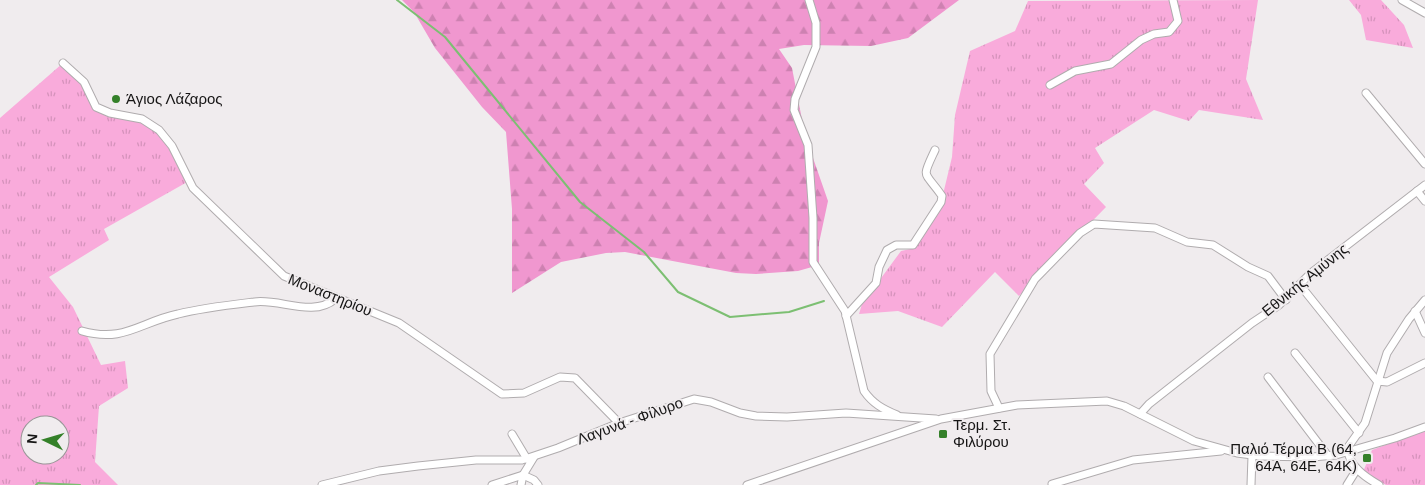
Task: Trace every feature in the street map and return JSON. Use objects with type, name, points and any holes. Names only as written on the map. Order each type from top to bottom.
[{"type":"street","points":[[809,0],[816,23],[816,47],[795,98],[794,110],[808,145],[813,218],[813,262],[838,298],[846,316],[854,341],[864,391],[870,400],[881,408],[902,417]]},
{"type":"street","points":[[1050,85],[1075,71],[1111,64],[1141,40],[1173,29],[1178,21],[1173,0]]},
{"type":"street","points":[[1402,0],[1425,13]]},
{"type":"street","name":"Μοναστηρίου","points":[[63,62],[84,82],[96,107],[110,113],[142,119],[159,130],[172,146],[193,188],[277,272],[335,299],[372,312],[410,329],[502,394],[524,393],[560,377],[573,377],[619,423]]},
{"type":"street","points":[[1366,93],[1425,164]]},
{"type":"street","points":[[846,316],[876,283],[879,267],[887,250],[896,245],[913,244],[941,202],[942,196],[925,176],[925,168],[935,150]]},
{"type":"street","name":"Εθνικής Αμύνης","points":[[1140,414],[1149,404],[1218,349],[1286,300],[1311,273],[1425,185]]},
{"type":"street","points":[[1417,191],[1425,201]]},
{"type":"street","points":[[999,408],[991,392],[990,354],[1035,279],[1080,233],[1094,224],[1156,228],[1187,242],[1213,245],[1248,267],[1268,276],[1286,300]]},
{"type":"street","points":[[1300,285],[1377,381],[1387,382],[1425,363]]},
{"type":"street","points":[[82,331],[124,334],[148,322],[179,313],[262,301],[315,307],[328,304],[335,299]]},
{"type":"street","points":[[1379,485],[1357,469],[1348,452],[1350,442],[1359,433],[1366,419],[1386,354],[1415,311],[1425,300]]},
{"type":"street","points":[[1415,311],[1425,333]]},
{"type":"street","points":[[1295,354],[1359,433]]},
{"type":"street","points":[[1268,377],[1328,456]]},
{"type":"street","name":"Λαγυνά - Φίλυρο","points":[[322,485],[378,471],[476,460],[515,461],[530,458],[619,423],[694,399],[711,402],[740,413],[756,416],[787,418],[846,413],[941,419]]},
{"type":"street","points":[[747,485],[941,419],[999,408],[1103,400],[1116,403],[1194,441],[1226,451],[1252,456],[1296,458],[1328,456],[1348,452],[1425,426]]},
{"type":"street","points":[[512,434],[530,458],[522,475],[521,485]]},
{"type":"street","points":[[1052,484],[1133,460],[1226,451]]},
{"type":"street","points":[[1251,485],[1252,456]]},
{"type":"street","points":[[1346,485],[1357,469]]},
{"type":"street","points":[[492,485],[522,475],[534,480],[538,485]]},
{"type":"green space","points":[[402,0],[959,0],[908,38],[871,46],[804,45],[779,49],[792,68],[805,135],[828,201],[819,243],[819,265],[798,271],[756,274],[736,273],[625,252],[606,253],[561,262],[512,293],[512,209],[506,132],[482,107],[435,48],[414,12]]},
{"type":"green space","points":[[1258,0],[1246,79],[1263,120],[1199,110],[1189,121],[1154,110],[1095,148],[1104,163],[1084,184],[1106,207],[1019,296],[995,272],[942,327],[898,311],[859,314],[862,304],[901,251],[915,248],[939,211],[952,157],[955,115],[970,51],[1015,31],[1028,1]]},
{"type":"green space","points":[[1349,0],[1381,0],[1404,25],[1413,48],[1366,40],[1361,15]]},
{"type":"green space","points":[[63,63],[84,82],[96,107],[142,119],[159,130],[189,181],[104,229],[109,240],[49,277],[73,307],[101,365],[125,361],[128,388],[99,406],[95,462],[118,485],[0,485],[0,118]]},
{"type":"green space","points":[[1425,430],[1425,485],[1386,485],[1363,472],[1372,450]]},
{"type":"waterway","points":[[397,0],[445,37],[580,202],[644,252],[678,292],[730,317],[789,312],[824,301]]},
{"type":"waterway","points":[[36,485],[38,483],[80,485]]},
{"type":"place","name":"Άγιος Λάζαρος","points":[[116,99]]},
{"type":"place","name":"Τερμ. Στ. Φιλύρου","points":[[943,434]]},
{"type":"place","name":"Παλιό Τέρμα B (64, 64Α, 64Ε, 64Κ)","points":[[1367,458]]}]
